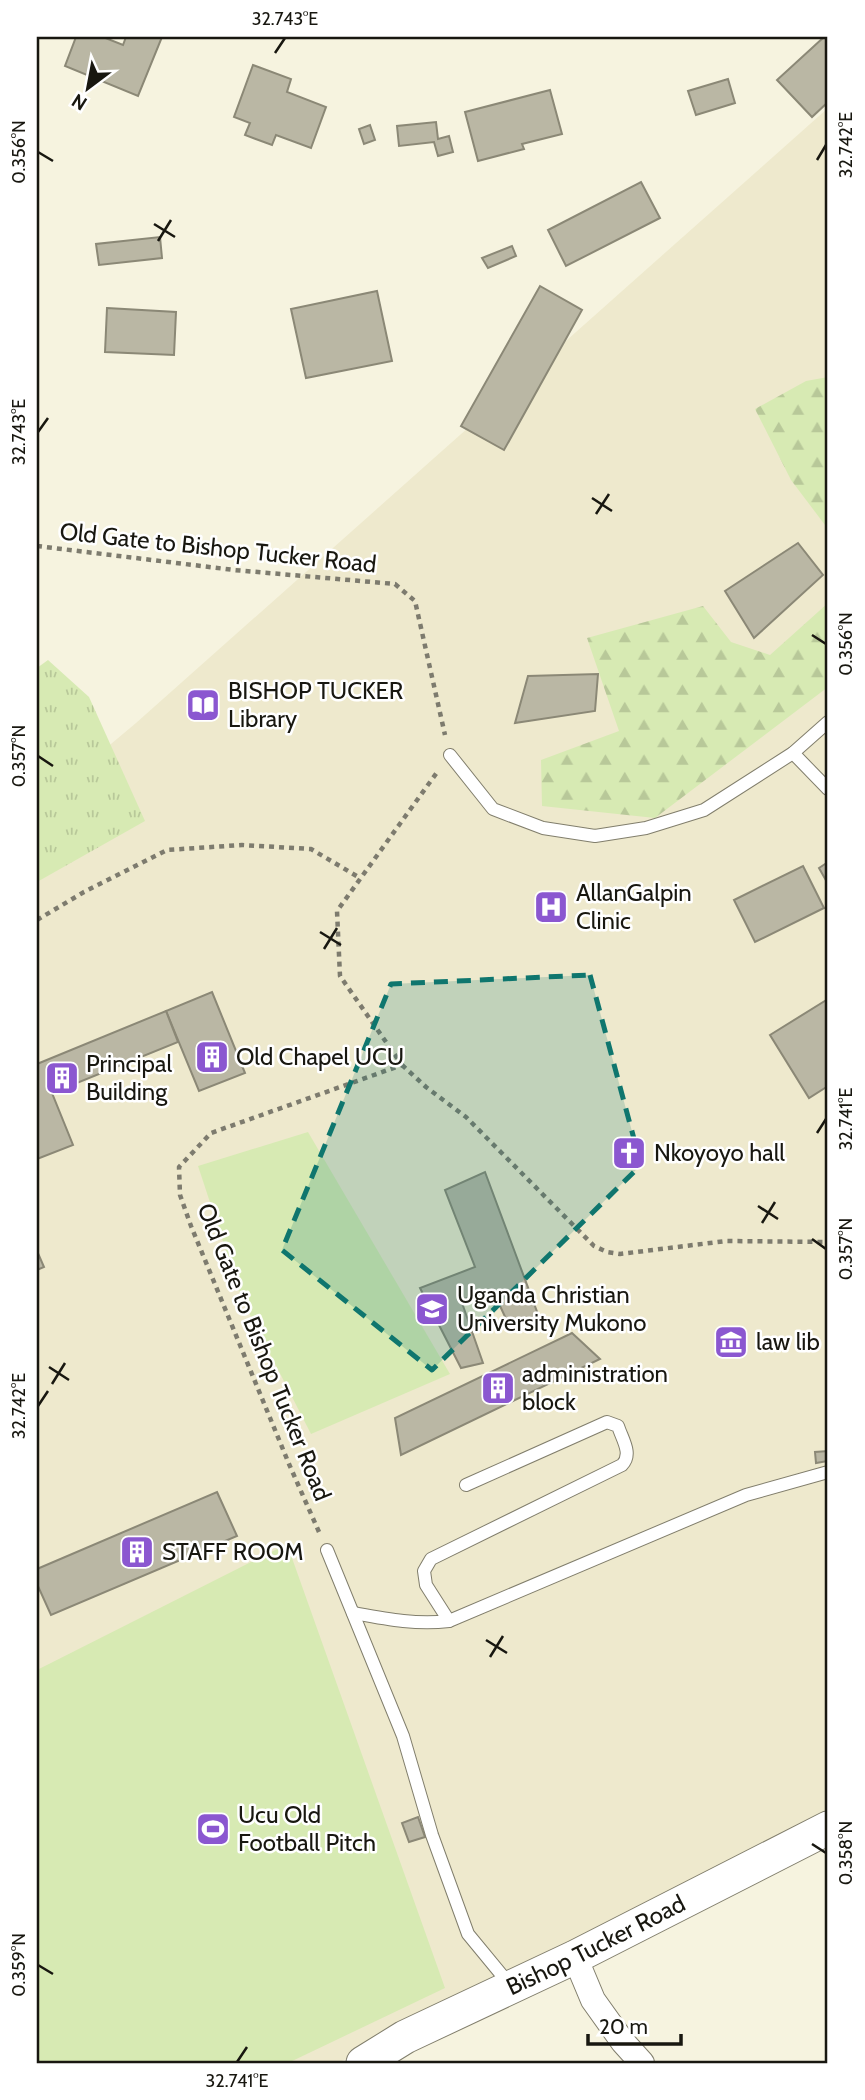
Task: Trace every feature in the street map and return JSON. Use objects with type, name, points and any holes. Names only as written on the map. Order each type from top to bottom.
[{"type":"main road","name":"Bishop Tucker Road","points":[[363,2063],[405,2038],[575,1957],[828,1828]]},
{"type":"street","points":[[575,1957],[593,2000],[623,2042],[642,2063]]},
{"type":"lane","points":[[450,755],[493,809],[543,828],[596,836],[646,828],[704,810],[793,753],[828,722]]},
{"type":"lane","points":[[793,753],[828,789]]},
{"type":"lane","points":[[449,1621],[426,1584],[424,1571],[431,1559],[622,1465],[628,1454],[618,1426],[607,1422],[466,1485]]},
{"type":"lane","points":[[353,1613],[401,1622],[426,1624],[449,1621],[746,1494],[828,1472]]},
{"type":"lane","points":[[327,1549],[403,1736],[432,1835],[468,1934],[511,1986]]},
{"type":"path","name":"Old Gate to Bishop Tucker Road","points":[[37,546],[395,584],[415,601],[450,755]]},
{"type":"path","points":[[450,755],[337,911],[340,976],[402,1065],[466,1117],[594,1246],[607,1252],[620,1254],[726,1241],[828,1241]]},
{"type":"path","points":[[37,920],[84,892],[167,850],[242,845],[311,849],[360,878]]},
{"type":"path","name":"Old Gate to Bishop Tucker Road","points":[[327,1549],[191,1226],[180,1195],[179,1167],[211,1133],[402,1065]]},
{"type":"highlighted area","points":[[590,975],[641,1165],[432,1370],[282,1250],[391,984]]},
{"type":"shaded area","name":"Uganda Christian University Mukono","points":[[828,108],[828,1813],[338,2063],[37,2063],[37,806],[136,723]]},
{"type":"green space","points":[[828,377],[828,529],[791,480],[755,409],[806,381]]},
{"type":"green space","points":[[828,603],[828,687],[655,818],[542,806],[541,760],[619,731],[587,638],[703,606],[731,642],[770,655]]},
{"type":"green space","points":[[48,660],[89,697],[145,821],[37,882],[37,668]]},
{"type":"green space","points":[[308,1132],[450,1374],[311,1434],[242,1299],[198,1166]]},
{"type":"green space","name":"Ucu Old Football Pitch","points":[[287,1544],[445,1988],[288,2063],[37,2063],[37,1670]]},
{"type":"building","points":[[76,37],[103,37],[123,45],[126,37],[162,37],[138,96],[65,66]]},
{"type":"building","points":[[824,37],[828,37],[828,102],[812,117],[777,80]]},
{"type":"building","points":[[253,65],[291,79],[287,92],[326,107],[311,148],[276,135],[272,145],[245,135],[250,123],[234,117]]},
{"type":"building","points":[[728,79],[735,103],[696,115],[688,91]]},
{"type":"building","points":[[550,90],[562,134],[522,144],[524,149],[478,161],[465,112]]},
{"type":"building","points":[[436,122],[438,139],[449,136],[453,152],[438,156],[434,142],[399,146],[397,126]]},
{"type":"building","points":[[370,125],[375,140],[364,144],[359,129]]},
{"type":"building","points":[[641,182],[660,218],[566,266],[548,230]]},
{"type":"building","points":[[160,237],[162,258],[99,265],[96,244]]},
{"type":"building","points":[[512,246],[516,256],[488,268],[482,258]]},
{"type":"building","points":[[540,286],[582,310],[504,450],[461,426]]},
{"type":"building","points":[[377,291],[392,361],[306,378],[291,309]]},
{"type":"building","points":[[107,308],[176,312],[174,355],[105,352]]},
{"type":"building","points":[[798,543],[823,575],[754,638],[725,591]]},
{"type":"building","points":[[598,674],[595,711],[515,723],[528,676]]},
{"type":"building","points":[[828,862],[828,884],[819,868]]},
{"type":"building","points":[[803,866],[824,908],[755,942],[734,900]]},
{"type":"building","name":"Old Chapel UCU","points":[[212,992],[245,1073],[199,1091],[166,1011]]},
{"type":"building","points":[[828,999],[828,1086],[809,1098],[770,1035]]},
{"type":"building","name":"Principal Building","points":[[166,1011],[178,1042],[52,1093],[73,1145],[37,1159],[37,1064]]},
{"type":"building","points":[[485,1172],[539,1317],[508,1323],[493,1291],[461,1300],[483,1363],[461,1368],[420,1288],[475,1267],[445,1190]]},
{"type":"building","points":[[37,1251],[44,1267],[37,1270]]},
{"type":"building","name":"administration block","points":[[572,1333],[600,1359],[401,1455],[395,1418]]},
{"type":"building","points":[[828,1451],[828,1461],[816,1463],[815,1452]]},
{"type":"building","name":"STAFF ROOM","points":[[217,1492],[237,1536],[51,1615],[37,1584],[37,1569]]},
{"type":"building","points":[[418,1817],[425,1837],[409,1842],[402,1823]]},
{"type":"place","name":"BISHOP TUCKER Library","points":[[203,705]]},
{"type":"place","name":"AllanGalpin Clinic","points":[[551,907]]},
{"type":"place","name":"Old Chapel UCU","points":[[212,1057]]},
{"type":"place","name":"Principal Building","points":[[62,1078]]},
{"type":"place","name":"Nkoyoyo hall","points":[[629,1153]]},
{"type":"place","name":"Uganda Christian University Mukono","points":[[432,1309]]},
{"type":"place","name":"law lib","points":[[731,1342]]},
{"type":"place","name":"administration block","points":[[498,1388]]},
{"type":"place","name":"STAFF ROOM","points":[[137,1552]]},
{"type":"place","name":"Ucu Old Football Pitch","points":[[213,1829]]}]
